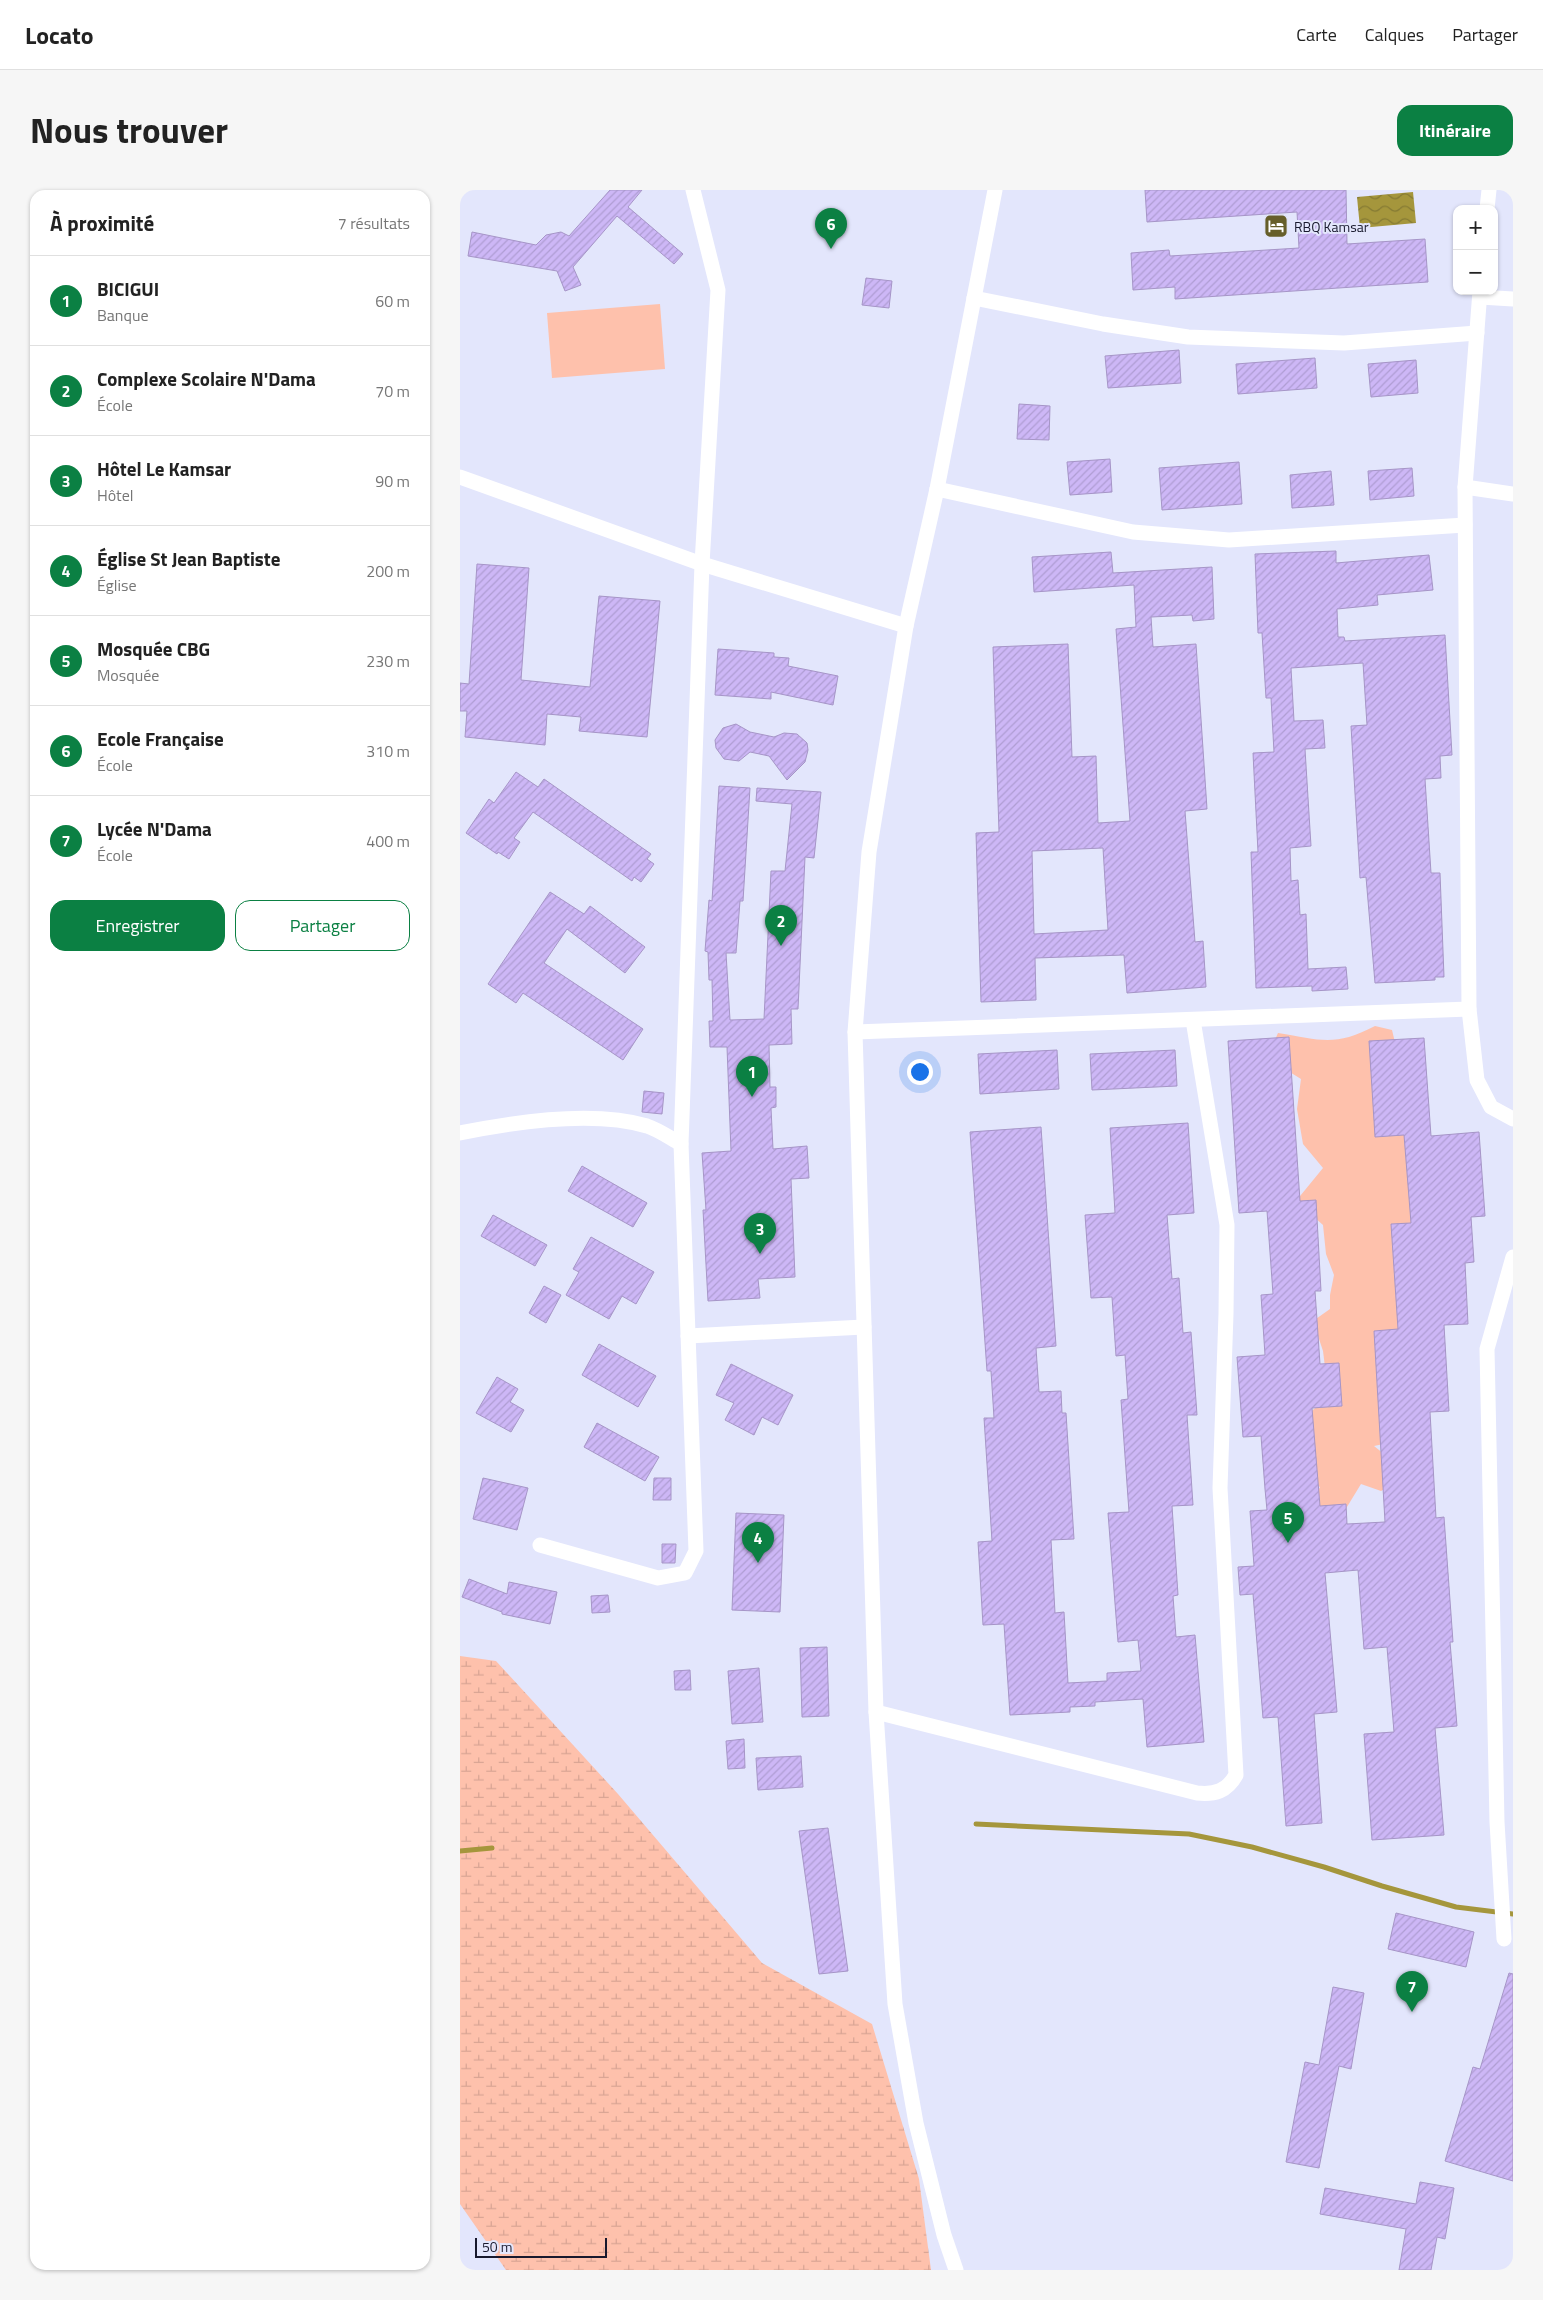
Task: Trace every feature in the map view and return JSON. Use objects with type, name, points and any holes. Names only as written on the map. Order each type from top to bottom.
[{"type":"street","points":[[540,1545],[658,1578],[685,1573],[696,1552],[681,1144],[702,564],[718,290],[693,190]]},
{"type":"street","points":[[956,2270],[944,2235],[916,2123],[895,2004],[876,1712],[855,1032],[869,852],[906,626],[937,489],[994,190]]},
{"type":"street","points":[[1487,205],[1489,190]]},
{"type":"street","points":[[1480,295],[1465,487],[1469,1010],[1477,1080],[1491,1107],[1513,1119]]},
{"type":"street","points":[[1487,295],[1513,299]]},
{"type":"street","points":[[974,298],[1103,324],[1188,337],[1344,343],[1477,333]]},
{"type":"street","points":[[460,477],[702,564],[906,626]]},
{"type":"street","points":[[1465,487],[1513,494]]},
{"type":"street","points":[[937,489],[1134,532],[1229,540],[1465,525]]},
{"type":"street","points":[[855,1032],[1469,1010]]},
{"type":"street","points":[[876,1712],[1197,1793],[1210,1795],[1221,1792],[1231,1784],[1236,1775],[1220,1488],[1227,1225],[1193,1020]]},
{"type":"street","points":[[460,1133],[513,1122],[602,1119],[647,1126],[681,1144]]},
{"type":"street","points":[[1504,1939],[1498,1838],[1487,1349],[1513,1257]]},
{"type":"street","points":[[688,1336],[864,1327]]},
{"type":"street","points":[[1498,1822],[1513,1824]]},
{"type":"green space","points":[[660,304],[665,369],[552,378],[547,313]]},
{"type":"green space","points":[[1375,1026],[1392,1030],[1408,1096],[1427,1151],[1398,1441],[1374,1446],[1394,1462],[1401,1480],[1381,1491],[1361,1484],[1339,1520],[1310,1506],[1320,1487],[1299,1474],[1300,1440],[1305,1421],[1310,1413],[1329,1399],[1323,1351],[1313,1321],[1330,1309],[1330,1295],[1334,1275],[1326,1254],[1323,1225],[1296,1201],[1323,1168],[1303,1144],[1297,1109],[1301,1079],[1267,1058],[1278,1033],[1328,1040],[1349,1037]]},
{"type":"green space","points":[[460,1656],[496,1661],[618,1794],[762,1963],[872,2024],[919,2179],[931,2270],[506,2270],[460,2204]]},
{"type":"water","points":[[1413,192],[1416,223],[1360,228],[1357,197]]},
{"type":"building","points":[[610,190],[642,190],[628,207],[683,254],[674,264],[617,216],[573,267],[581,285],[565,291],[557,271],[468,256],[472,232],[536,245],[546,235],[561,232],[569,236]]},
{"type":"building","points":[[1145,190],[1346,190],[1347,244],[1425,239],[1428,282],[1175,299],[1175,287],[1133,290],[1131,253],[1169,250],[1170,256],[1299,248],[1297,212],[1147,222]]},
{"type":"building","points":[[866,278],[892,281],[889,308],[862,305]]},
{"type":"building","points":[[1179,350],[1181,383],[1108,388],[1105,356]]},
{"type":"building","points":[[1315,358],[1317,388],[1238,394],[1236,364]]},
{"type":"building","points":[[1416,360],[1418,393],[1371,397],[1368,364]]},
{"type":"building","points":[[1019,404],[1050,406],[1049,440],[1017,439]]},
{"type":"building","points":[[1110,459],[1112,492],[1070,495],[1067,462]]},
{"type":"building","points":[[1239,462],[1242,504],[1162,510],[1159,468]]},
{"type":"building","points":[[1412,468],[1414,496],[1370,500],[1368,471]]},
{"type":"building","points":[[1331,471],[1334,505],[1292,508],[1290,475]]},
{"type":"building","points":[[1336,551],[1336,563],[1429,555],[1433,590],[1377,595],[1378,605],[1337,609],[1338,637],[1344,637],[1345,641],[1445,635],[1452,755],[1440,756],[1441,778],[1425,779],[1431,873],[1440,873],[1444,977],[1435,977],[1435,980],[1375,983],[1366,877],[1360,878],[1351,726],[1367,725],[1363,663],[1291,668],[1294,721],[1323,720],[1325,748],[1305,749],[1311,846],[1290,848],[1291,881],[1298,880],[1300,915],[1306,914],[1308,969],[1346,967],[1348,989],[1312,991],[1312,986],[1256,988],[1251,852],[1258,852],[1253,753],[1274,752],[1271,698],[1266,698],[1262,633],[1258,633],[1255,554]]},
{"type":"building","points":[[1111,552],[1113,573],[1212,567],[1214,619],[1193,621],[1192,615],[1151,617],[1153,647],[1196,644],[1207,809],[1185,811],[1195,942],[1203,941],[1206,987],[1127,993],[1124,955],[1035,958],[1036,1000],[981,1002],[976,833],[999,832],[993,647],[1068,644],[1072,757],[1096,756],[1098,823],[1130,821],[1116,629],[1136,627],[1134,585],[1034,592],[1032,557]],"holes":[[[1103,848],[1108,930],[1034,934],[1032,851]]]},
{"type":"building","points":[[477,564],[529,568],[521,680],[590,687],[599,596],[660,601],[647,737],[579,731],[581,717],[547,714],[545,745],[465,737],[467,711],[460,711],[460,683],[469,684]]},
{"type":"building","points":[[718,649],[774,653],[774,657],[789,658],[788,666],[838,676],[833,705],[771,692],[771,699],[715,695]]},
{"type":"building","points":[[736,724],[750,732],[774,737],[784,733],[797,734],[807,743],[808,750],[805,762],[787,780],[769,756],[750,752],[739,761],[724,759],[716,748],[715,740],[723,728]]},
{"type":"building","points":[[516,772],[538,787],[544,779],[651,854],[647,859],[654,864],[641,882],[634,877],[632,881],[533,812],[514,838],[520,842],[509,859],[498,852],[497,854],[466,833],[489,799],[494,803]]},
{"type":"building","points":[[719,786],[750,788],[743,901],[740,901],[736,953],[726,953],[730,1020],[764,1019],[771,871],[785,871],[792,804],[756,801],[757,788],[821,792],[814,858],[805,857],[798,1009],[791,1009],[792,1044],[769,1045],[770,1087],[776,1087],[776,1107],[771,1108],[773,1149],[807,1146],[809,1178],[791,1179],[795,1277],[758,1279],[760,1298],[708,1301],[703,1210],[706,1210],[702,1153],[731,1151],[727,1047],[710,1047],[709,1021],[713,1021],[712,980],[709,980],[708,952],[705,951],[709,900],[712,901]]},
{"type":"building","points":[[550,892],[584,914],[590,906],[645,947],[625,973],[567,929],[544,963],[643,1029],[623,1060],[523,993],[516,1003],[488,984]]},
{"type":"building","points":[[1289,1037],[1300,1201],[1316,1200],[1321,1291],[1315,1291],[1320,1364],[1339,1363],[1342,1406],[1312,1408],[1320,1506],[1346,1504],[1347,1524],[1385,1522],[1374,1331],[1398,1329],[1391,1224],[1411,1223],[1404,1135],[1375,1137],[1369,1041],[1424,1038],[1431,1136],[1479,1132],[1485,1216],[1471,1217],[1474,1262],[1465,1263],[1468,1324],[1444,1325],[1449,1411],[1430,1412],[1436,1518],[1444,1517],[1453,1642],[1450,1642],[1457,1726],[1435,1728],[1444,1835],[1372,1840],[1364,1734],[1394,1732],[1387,1647],[1364,1649],[1358,1570],[1325,1573],[1337,1712],[1314,1714],[1322,1823],[1286,1826],[1278,1717],[1263,1718],[1253,1594],[1240,1595],[1238,1567],[1254,1566],[1250,1511],[1267,1510],[1261,1436],[1243,1437],[1237,1357],[1265,1355],[1261,1295],[1273,1294],[1267,1211],[1239,1213],[1228,1041]]},
{"type":"building","points":[[1057,1050],[1059,1089],[980,1094],[978,1054]]},
{"type":"building","points":[[1175,1050],[1177,1086],[1092,1090],[1090,1054]]},
{"type":"building","points":[[644,1091],[664,1093],[662,1114],[642,1112]]},
{"type":"building","points":[[1188,1123],[1194,1213],[1167,1215],[1172,1279],[1179,1278],[1183,1333],[1191,1332],[1197,1415],[1187,1415],[1193,1505],[1172,1506],[1178,1595],[1173,1596],[1176,1637],[1195,1635],[1204,1742],[1147,1747],[1143,1699],[1095,1702],[1095,1706],[1070,1707],[1070,1712],[1010,1715],[1004,1624],[983,1625],[978,1542],[992,1541],[984,1418],[994,1418],[991,1371],[987,1371],[970,1132],[1041,1127],[1056,1346],[1036,1348],[1039,1392],[1061,1391],[1062,1413],[1066,1413],[1074,1539],[1051,1540],[1055,1613],[1064,1612],[1068,1683],[1107,1681],[1107,1673],[1141,1671],[1138,1640],[1118,1642],[1108,1513],[1129,1512],[1121,1400],[1128,1399],[1125,1355],[1116,1356],[1112,1297],[1091,1298],[1085,1215],[1115,1213],[1110,1128]]},
{"type":"building","points":[[582,1166],[647,1203],[633,1227],[568,1191]]},
{"type":"building","points":[[493,1215],[547,1245],[535,1266],[481,1236]]},
{"type":"building","points":[[591,1237],[654,1272],[636,1304],[622,1296],[609,1319],[566,1295],[579,1272],[573,1269]]},
{"type":"building","points":[[544,1286],[561,1295],[546,1323],[529,1313]]},
{"type":"building","points":[[599,1344],[656,1376],[638,1407],[582,1375]]},
{"type":"building","points":[[731,1364],[793,1395],[778,1425],[762,1417],[754,1435],[725,1420],[734,1403],[716,1395]]},
{"type":"building","points":[[497,1377],[518,1389],[510,1402],[524,1410],[511,1432],[476,1413]]},
{"type":"building","points":[[597,1423],[659,1457],[645,1481],[584,1447]]},
{"type":"building","points":[[483,1478],[528,1488],[517,1530],[473,1519]]},
{"type":"building","points":[[654,1478],[671,1478],[671,1500],[653,1500]]},
{"type":"building","points":[[736,1513],[784,1515],[780,1612],[732,1610]]},
{"type":"building","points":[[662,1544],[676,1544],[675,1563],[662,1563]]},
{"type":"building","points":[[469,1579],[507,1594],[509,1582],[557,1592],[550,1624],[502,1614],[502,1612],[462,1597]]},
{"type":"building","points":[[608,1595],[610,1612],[592,1613],[591,1596]]},
{"type":"building","points":[[827,1647],[829,1716],[802,1717],[800,1648]]},
{"type":"building","points":[[759,1668],[763,1722],[732,1724],[728,1671]]},
{"type":"building","points":[[690,1670],[691,1690],[675,1690],[674,1671]]},
{"type":"building","points":[[744,1739],[745,1768],[728,1769],[726,1741]]},
{"type":"building","points":[[801,1756],[803,1787],[758,1790],[756,1758]]},
{"type":"building","points":[[828,1828],[848,1971],[819,1974],[799,1831]]},
{"type":"building","points":[[1396,1913],[1474,1932],[1466,1967],[1388,1949]]},
{"type":"building","points":[[1509,1973],[1513,1974],[1513,2181],[1445,2161],[1473,2067],[1480,2069]]},
{"type":"building","points":[[1333,1987],[1364,1993],[1351,2069],[1339,2066],[1319,2168],[1286,2162],[1305,2062],[1319,2065]]},
{"type":"building","points":[[1420,2182],[1454,2188],[1445,2239],[1437,2237],[1431,2270],[1399,2270],[1406,2229],[1320,2214],[1325,2188],[1416,2204]]},
{"type":"waterway","points":[[976,1824],[1189,1834],[1252,1847],[1456,1907],[1513,1914]]},
{"type":"waterway","points":[[460,1851],[492,1848]]},
{"type":"place","name":"RBQ Kamsar","points":[[1276,226]]},
{"type":"place","name":"Ecole Française","points":[[831,249]]},
{"type":"place","name":"Complexe Scolaire N'Dama","points":[[781,946]]},
{"type":"place","name":"BICIGUI","points":[[752,1097]]},
{"type":"place","name":"Hôtel Le Kamsar","points":[[760,1254]]},
{"type":"place","name":"Mosquée CBG","points":[[1288,1543]]},
{"type":"place","name":"Église St Jean Baptiste","points":[[758,1563]]},
{"type":"place","name":"Lycée N'Dama","points":[[1412,2012]]}]
